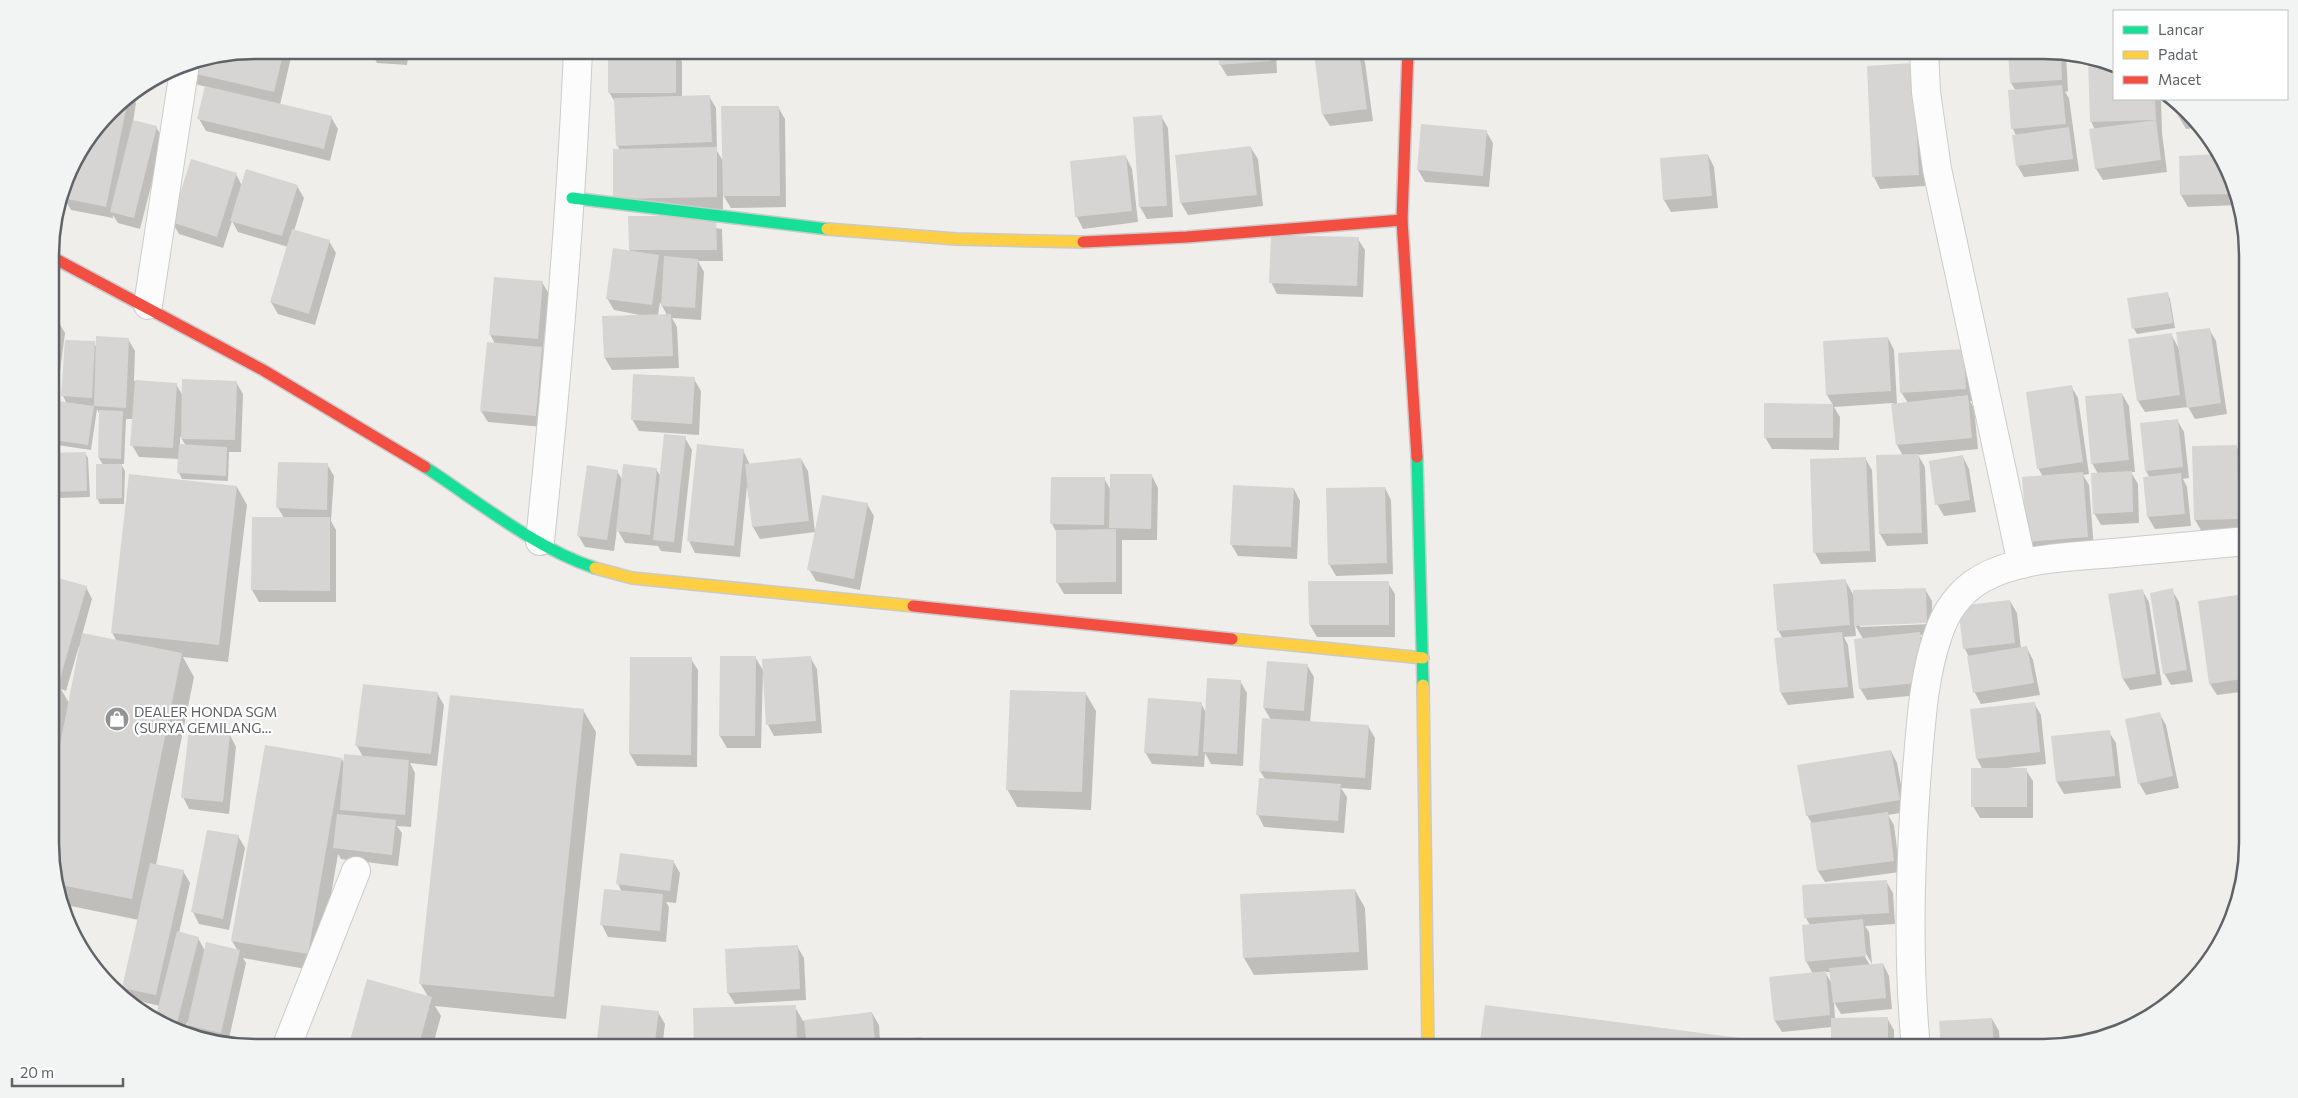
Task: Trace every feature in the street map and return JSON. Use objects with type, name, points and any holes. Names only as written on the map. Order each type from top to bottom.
[{"type":"street","points":[[540,541],[572,198],[578,59]]},
{"type":"street","points":[[1408,59],[1402,220],[1416,427],[1423,658],[1428,1039]]},
{"type":"street","points":[[1924,59],[1926,92],[1937,169],[2022,564]]},
{"type":"street","points":[[148,305],[184,72]]},
{"type":"street","points":[[572,198],[817,228],[956,239],[1071,243],[1187,237],[1402,220]]},
{"type":"street","points":[[59,260],[148,305],[388,443],[540,541],[576,560],[632,578],[1423,658]]},
{"type":"street","points":[[1916,1039],[1910,932],[1912,828],[1922,711],[1930,664],[1938,634],[1954,603],[1963,592],[1981,579],[2022,564],[2079,556],[2239,542]]},
{"type":"street","points":[[290,1039],[356,871]]},
{"type":"building","points":[[282,59],[274,92],[187,72],[204,65],[229,60]]},
{"type":"building","points":[[608,59],[676,59],[676,93],[608,93]]},
{"type":"building","points":[[1219,59],[1271,59],[1271,61],[1219,65]]},
{"type":"building","points":[[1315,59],[1360,59],[1367,109],[1322,115]]},
{"type":"building","points":[[2009,59],[2061,59],[2062,80],[2010,83]]},
{"type":"building","points":[[1913,63],[1919,175],[1872,177],[1867,66]]},
{"type":"building","points":[[2088,64],[2113,72],[2113,100],[2155,100],[2156,120],[2090,122]]},
{"type":"building","points":[[2062,85],[2066,124],[2011,129],[2008,90]]},
{"type":"building","points":[[205,86],[332,116],[324,149],[197,119]]},
{"type":"building","points":[[710,95],[712,142],[616,146],[614,98]]},
{"type":"building","points":[[127,106],[106,207],[67,199],[79,168],[99,135]]},
{"type":"building","points":[[721,106],[779,106],[780,196],[723,196]]},
{"type":"building","points":[[2177,112],[2183,117],[2178,118]]},
{"type":"building","points":[[1162,115],[1167,206],[1139,207],[1133,117]]},
{"type":"building","points":[[133,120],[157,126],[134,218],[110,212]]},
{"type":"building","points":[[2156,120],[2161,160],[2095,169],[2089,129]]},
{"type":"building","points":[[1421,124],[1487,130],[1483,176],[1417,170]]},
{"type":"building","points":[[2069,127],[2073,159],[2016,166],[2012,135]]},
{"type":"building","points":[[1251,146],[1257,195],[1180,203],[1175,155]]},
{"type":"building","points":[[717,147],[717,197],[613,199],[613,149]]},
{"type":"building","points":[[1708,154],[1712,196],[1663,200],[1660,158]]},
{"type":"building","points":[[2211,154],[2230,194],[2180,195],[2179,156]]},
{"type":"building","points":[[1126,155],[1132,211],[1075,217],[1070,161]]},
{"type":"building","points":[[191,159],[237,173],[217,237],[171,222]]},
{"type":"building","points":[[246,169],[298,185],[282,236],[230,221]]},
{"type":"building","points":[[628,216],[716,216],[717,250],[629,250]]},
{"type":"building","points":[[292,229],[330,240],[309,314],[270,302]]},
{"type":"building","points":[[1271,235],[1359,237],[1357,286],[1269,283]]},
{"type":"building","points":[[613,248],[659,255],[652,305],[606,299]]},
{"type":"building","points":[[664,256],[698,259],[695,308],[661,306]]},
{"type":"building","points":[[494,277],[543,281],[538,339],[489,335]]},
{"type":"building","points":[[2168,292],[2173,323],[2132,329],[2127,298]]},
{"type":"building","points":[[671,314],[673,356],[604,358],[602,316]]},
{"type":"building","points":[[2210,328],[2221,403],[2187,408],[2176,332]]},
{"type":"building","points":[[2172,333],[2180,395],[2137,401],[2128,339]]},
{"type":"building","points":[[96,336],[129,338],[126,408],[94,406]]},
{"type":"building","points":[[1888,337],[1891,391],[1826,395],[1823,341]]},
{"type":"building","points":[[65,340],[95,341],[92,398],[61,396]]},
{"type":"building","points":[[487,342],[542,347],[536,416],[480,411]]},
{"type":"building","points":[[1964,349],[1966,389],[1900,393],[1898,353]]},
{"type":"building","points":[[633,374],[695,377],[692,424],[631,420]]},
{"type":"building","points":[[182,379],[237,381],[235,440],[181,439]]},
{"type":"building","points":[[135,380],[177,383],[173,448],[130,446]]},
{"type":"building","points":[[2072,385],[2083,462],[2037,469],[2026,392]]},
{"type":"building","points":[[2122,393],[2129,460],[2091,464],[2085,396]]},
{"type":"building","points":[[1968,395],[1972,438],[1896,445],[1891,404]]},
{"type":"building","points":[[59,401],[94,406],[88,445],[59,441]]},
{"type":"building","points":[[1764,403],[1833,404],[1833,438],[1764,438]]},
{"type":"building","points":[[99,410],[123,411],[121,459],[98,458]]},
{"type":"building","points":[[2178,419],[2183,467],[2145,471],[2140,423]]},
{"type":"building","points":[[664,434],[686,436],[674,542],[653,540]]},
{"type":"building","points":[[179,444],[227,447],[226,476],[177,473]]},
{"type":"building","points":[[697,444],[744,449],[734,546],[687,541]]},
{"type":"building","points":[[2237,445],[2239,519],[2194,520],[2192,446]]},
{"type":"building","points":[[86,452],[87,491],[59,492],[59,453]]},
{"type":"building","points":[[1919,454],[1922,533],[1879,534],[1876,455]]},
{"type":"building","points":[[1963,455],[1970,500],[1935,505],[1929,461]]},
{"type":"building","points":[[1866,457],[1870,551],[1813,553],[1810,459]]},
{"type":"building","points":[[801,458],[809,521],[752,527],[745,464]]},
{"type":"building","points":[[278,462],[328,463],[327,510],[276,508]]},
{"type":"building","points":[[96,464],[122,464],[122,498],[96,499]]},
{"type":"building","points":[[623,464],[657,468],[650,535],[616,531]]},
{"type":"building","points":[[587,465],[618,470],[607,540],[577,536]]},
{"type":"building","points":[[2132,471],[2133,512],[2093,514],[2091,473]]},
{"type":"building","points":[[2083,472],[2088,537],[2027,542],[2022,477]]},
{"type":"building","points":[[2181,473],[2185,514],[2147,517],[2143,477]]},
{"type":"building","points":[[129,474],[237,486],[219,645],[111,633]]},
{"type":"building","points":[[1110,474],[1152,474],[1151,529],[1109,528]]},
{"type":"building","points":[[1051,477],[1105,477],[1104,525],[1050,524]]},
{"type":"building","points":[[1233,485],[1294,488],[1291,547],[1230,545]]},
{"type":"building","points":[[1385,487],[1387,563],[1328,565],[1326,488]]},
{"type":"building","points":[[822,495],[868,503],[854,579],[807,570]]},
{"type":"building","points":[[252,517],[330,517],[330,591],[251,590]]},
{"type":"building","points":[[1116,529],[1116,582],[1056,583],[1056,530]]},
{"type":"building","points":[[59,578],[87,586],[59,679]]},
{"type":"building","points":[[1846,579],[1850,625],[1777,631],[1773,584]]},
{"type":"building","points":[[1308,581],[1389,581],[1389,625],[1309,625]]},
{"type":"building","points":[[1926,588],[1927,623],[1854,626],[1853,590]]},
{"type":"building","points":[[2173,588],[2187,670],[2163,674],[2150,593]]},
{"type":"building","points":[[2143,589],[2156,674],[2122,679],[2108,594]]},
{"type":"building","points":[[2239,595],[2239,679],[2209,684],[2198,601]]},
{"type":"building","points":[[2010,600],[2015,643],[1963,649],[1958,606]]},
{"type":"building","points":[[1842,632],[1848,687],[1780,693],[1774,638]]},
{"type":"building","points":[[1920,632],[1925,682],[1859,689],[1854,639]]},
{"type":"building","name":"DEALER HONDA SGM (SURYA GEMILANG…","points":[[82,633],[182,653],[132,899],[64,886],[59,856],[59,750]]},
{"type":"building","points":[[2027,646],[2034,683],[1973,693],[1967,656]]},
{"type":"building","points":[[720,656],[756,656],[755,736],[719,736]]},
{"type":"building","points":[[811,656],[816,721],[766,725],[762,659]]},
{"type":"building","points":[[630,657],[692,657],[691,755],[629,754]]},
{"type":"building","points":[[1267,661],[1308,664],[1304,711],[1263,708]]},
{"type":"building","points":[[1207,678],[1241,680],[1237,754],[1203,752]]},
{"type":"building","points":[[363,684],[438,692],[431,754],[355,746]]},
{"type":"building","points":[[1010,690],[1086,692],[1082,792],[1006,790]]},
{"type":"building","points":[[450,695],[584,709],[554,997],[419,984]]},
{"type":"building","points":[[1148,698],[1202,702],[1198,756],[1144,753]]},
{"type":"building","points":[[2035,702],[2040,752],[1976,759],[1970,709]]},
{"type":"building","points":[[2160,712],[2173,776],[2138,784],[2125,719]]},
{"type":"building","points":[[1262,718],[1369,725],[1365,778],[1259,771]]},
{"type":"building","points":[[189,730],[230,734],[223,802],[181,798]]},
{"type":"building","points":[[2110,730],[2115,776],[2056,782],[2051,736]]},
{"type":"building","points":[[265,745],[342,758],[308,954],[231,941]]},
{"type":"building","points":[[1891,750],[1900,800],[1806,816],[1797,765]]},
{"type":"building","points":[[344,754],[409,760],[405,815],[340,810]]},
{"type":"building","points":[[1971,768],[2027,768],[2027,807],[1971,807]]},
{"type":"building","points":[[1259,778],[1341,784],[1338,821],[1256,815]]},
{"type":"building","points":[[1888,812],[1894,861],[1817,871],[1810,823]]},
{"type":"building","points":[[337,814],[396,820],[392,855],[333,848]]},
{"type":"building","points":[[207,830],[239,835],[223,919],[191,912]]},
{"type":"building","points":[[620,853],[674,860],[670,891],[616,884]]},
{"type":"building","points":[[150,863],[184,870],[156,995],[122,988]]},
{"type":"building","points":[[1887,880],[1889,913],[1804,918],[1802,885]]},
{"type":"building","points":[[604,889],[663,894],[660,931],[600,925]]},
{"type":"building","points":[[1355,889],[1359,952],[1243,958],[1240,894]]},
{"type":"building","points":[[1863,919],[1866,956],[1805,962],[1802,925]]},
{"type":"building","points":[[177,931],[199,937],[177,1023],[157,1013]]},
{"type":"building","points":[[206,942],[240,950],[221,1033],[187,1025]]},
{"type":"building","points":[[798,945],[800,989],[727,993],[725,949]]},
{"type":"building","points":[[1883,963],[1886,998],[1833,1003],[1829,968]]},
{"type":"building","points":[[1826,971],[1830,1015],[1774,1021],[1769,977]]},
{"type":"building","points":[[367,979],[432,997],[420,1039],[350,1039]]},
{"type":"building","points":[[601,1005],[659,1011],[655,1039],[597,1039]]},
{"type":"building","points":[[796,1005],[797,1039],[694,1039],[693,1008]]},
{"type":"building","points":[[1485,1005],[1748,1039],[1480,1039]]},
{"type":"building","points":[[872,1012],[875,1039],[806,1039],[804,1020]]},
{"type":"building","points":[[1888,1017],[1888,1039],[1831,1039],[1831,1018]]},
{"type":"building","points":[[1992,1018],[1993,1039],[1940,1039],[1939,1021]]},
{"type":"building","points":[[921,1037],[921,1039],[900,1039]]},
{"type":"traffic: fast","points":[[572,198],[827,229]]},
{"type":"traffic: fast","points":[[1417,457],[1423,685]]},
{"type":"traffic: fast","points":[[425,467],[528,536],[572,559],[595,568]]},
{"type":"traffic: slow","points":[[827,229],[956,239],[1083,242]]},
{"type":"traffic: slow","points":[[595,568],[632,578],[913,606]]},
{"type":"traffic: slow","points":[[1232,639],[1423,658]]},
{"type":"traffic: slow","points":[[1423,685],[1428,1039]]},
{"type":"traffic: jam","points":[[1408,59],[1402,220],[1417,457]]},
{"type":"traffic: jam","points":[[1083,242],[1187,237],[1402,220]]},
{"type":"traffic: jam","points":[[59,261],[263,370],[425,467]]},
{"type":"traffic: jam","points":[[913,606],[1232,639]]},
{"type":"place","name":"DEALER HONDA SGM (SURYA GEMILANG…","points":[[117,719]]}]
